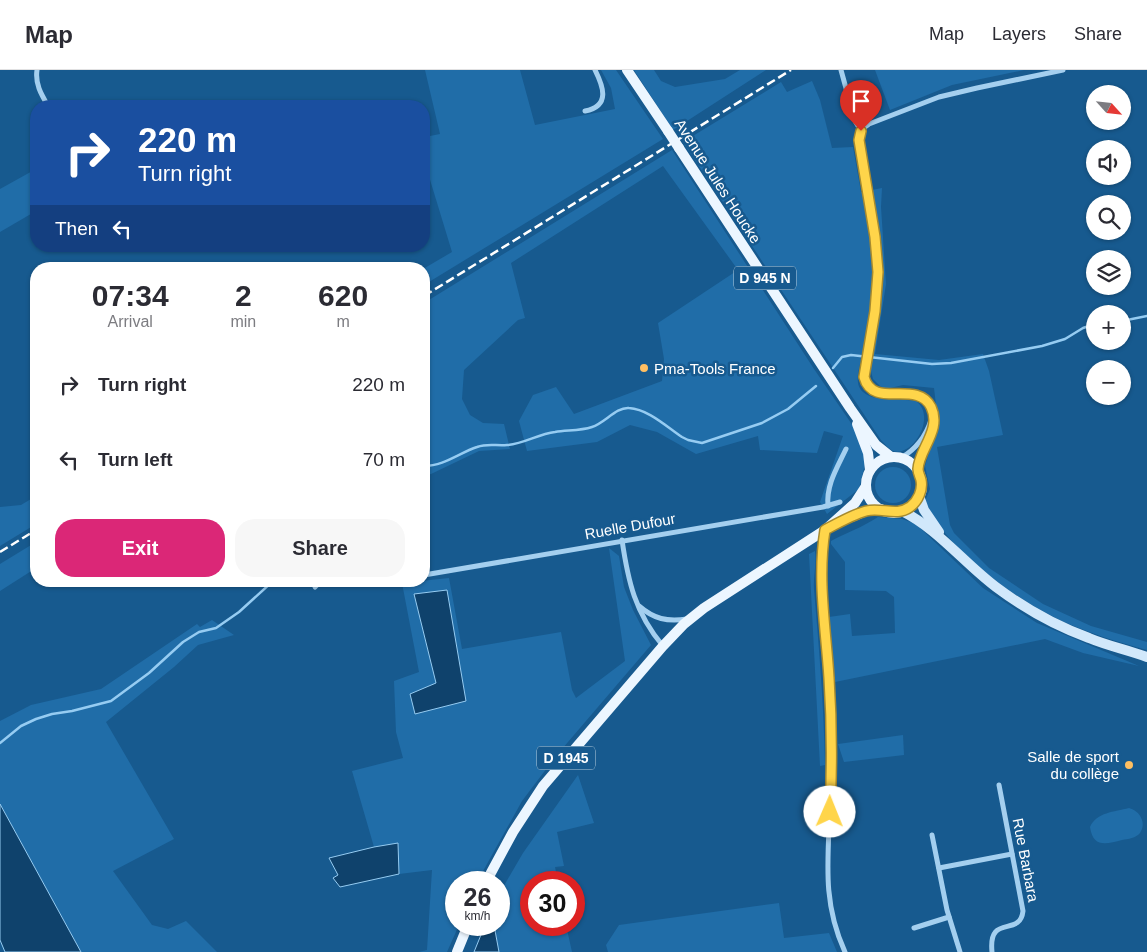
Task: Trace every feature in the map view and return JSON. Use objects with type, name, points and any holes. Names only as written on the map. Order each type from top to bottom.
[{"type":"main road","name":"Avenue Jules Houcke","points":[[627,70],[850,408],[876,445],[896,458]]},
{"type":"main road","name":"Avenue Jules Houcke","points":[[850,408],[868,454],[870,470]]},
{"type":"main road","points":[[896,458],[909,462],[918,471],[921,483],[919,496],[913,504],[902,511],[890,512],[881,509],[871,501],[866,486],[870,470],[879,461],[896,458]]},
{"type":"main road","name":"D 1945","points":[[825,530],[855,503],[866,486]]},
{"type":"main road","points":[[919,496],[924,510],[943,540]]},
{"type":"main road","name":"D 1945","points":[[492,871],[506,843],[540,791],[569,754],[663,646],[692,618],[717,599],[825,530],[858,514],[881,509]]},
{"type":"main road","points":[[902,511],[918,520],[943,540],[988,581],[1028,608],[1080,635],[1147,655]]},
{"type":"main road","points":[[456,952],[463,936]]},
{"type":"street","points":[[37,70],[38,87],[45,100]]},
{"type":"street","points":[[585,111],[596,106],[603,96],[602,85],[595,70]]},
{"type":"street","points":[[841,70],[855,121],[861,131]]},
{"type":"street","points":[[918,471],[919,463],[932,433],[933,414],[928,403],[917,396],[904,393],[885,395],[874,390],[866,381],[864,373],[877,292],[878,263],[874,227],[859,140],[861,131],[869,124],[939,97],[1063,70]]},
{"type":"street","points":[[896,458],[911,451],[924,437],[933,414]]},
{"type":"street","points":[[828,506],[829,485],[846,449]]},
{"type":"street","name":"Ruelle Dufour","points":[[430,573],[828,506],[840,502]]},
{"type":"street","points":[[825,530],[822,546],[821,592],[831,716],[827,879],[833,918],[845,952]]},
{"type":"street","points":[[622,540],[630,586],[646,623],[663,646]]},
{"type":"street","points":[[637,604],[658,618],[676,620],[692,618]]},
{"type":"street","name":"Rue Barbara","points":[[992,952],[991,941],[993,934],[998,929],[1018,922],[1023,914],[999,785]]},
{"type":"street","points":[[932,835],[949,917],[960,952]]},
{"type":"street","points":[[939,868],[1012,854]]},
{"type":"street","points":[[914,928],[949,917]]},
{"type":"shaded area","points":[[425,70],[520,70],[535,125],[615,109],[611,88],[601,70],[616,70],[663,139],[430,281],[430,265],[452,252],[430,180],[430,136],[440,134]]},
{"type":"shaded area","points":[[634,70],[654,70],[661,81],[675,87],[725,79],[740,70],[766,70],[673,130]]},
{"type":"shaded area","points":[[875,70],[1024,70],[952,85],[890,110]]},
{"type":"shaded area","points":[[812,81],[820,100],[832,148],[853,147],[861,192],[864,192],[868,214],[873,258],[873,288],[865,345],[858,376],[860,388],[863,392],[875,398],[916,401],[922,408],[924,416],[920,434],[915,442],[901,451],[893,451],[881,440],[683,142],[781,82],[787,92]]},
{"type":"shaded area","points":[[672,150],[853,426],[866,460],[859,489],[827,514],[820,502],[843,436],[824,431],[817,453],[760,450],[758,436],[696,454],[657,432],[630,425],[597,442],[527,451],[519,421],[533,395],[556,387],[574,414],[662,381],[664,359],[658,323],[738,270],[663,166],[511,263],[525,318],[518,320],[464,370],[462,399],[470,415],[483,423],[504,424],[510,449],[479,451],[430,474],[430,299]]},
{"type":"shaded area","points":[[30,172],[30,214],[0,232],[0,189]]},
{"type":"shaded area","points":[[882,188],[881,207],[886,284],[875,354],[939,360],[983,354],[989,371],[1003,435],[937,447],[950,525],[954,533],[989,568],[1043,604],[1091,626],[1147,642],[1147,650],[1103,637],[1071,625],[1042,611],[1003,586],[964,554],[934,519],[925,501],[930,489],[925,466],[938,422],[934,388],[903,385],[886,389],[873,379],[870,368],[882,284],[880,241],[872,190]]},
{"type":"shaded area","points":[[893,467],[900,468],[906,472],[910,478],[910,492],[906,498],[900,502],[893,503],[886,502],[880,498],[876,492],[875,485],[876,478],[880,472],[886,468]]},
{"type":"shaded area","points":[[30,500],[30,528],[0,546],[0,507],[21,505]]},
{"type":"shaded area","points":[[878,517],[902,519],[916,524],[983,588],[1037,623],[1139,666],[1083,653],[1045,639],[835,682],[829,617],[850,614],[852,636],[895,633],[894,597],[886,591],[845,590],[845,562],[831,544],[831,541]]},
{"type":"shaded area","points":[[30,546],[30,572],[0,591],[0,564]]},
{"type":"shaded area","points":[[609,548],[619,556],[624,587],[633,610],[651,645],[556,756],[522,801],[483,871],[445,871],[445,936],[454,936],[447,952],[419,952],[427,950],[432,870],[399,874],[398,844],[374,847],[352,771],[403,758],[396,732],[394,681],[419,672],[403,587],[430,587],[430,580],[449,578],[462,649],[561,632],[572,690],[576,698],[625,661]]},
{"type":"shaded area","points":[[815,551],[814,589],[825,765],[820,766],[809,554]]},
{"type":"shaded area","points":[[447,590],[466,701],[415,714],[410,694],[436,683],[414,594]]},
{"type":"shaded area","points":[[212,620],[234,635],[198,645],[106,722],[174,839],[113,871],[152,925],[168,929],[186,921],[217,952],[81,952],[0,804],[0,721],[31,705],[101,689],[197,624],[200,627]]},
{"type":"shaded area","points":[[903,735],[904,755],[844,762],[838,744]]},
{"type":"shaded area","points":[[578,775],[594,823],[557,832],[564,866],[555,867],[556,871],[520,871],[520,936],[568,936],[572,952],[499,952],[496,936],[510,936],[510,875],[523,853]]},
{"type":"shaded area","points":[[0,804],[81,952],[5,952],[0,940]]},
{"type":"shaded area","points":[[1129,808],[1139,815],[1142,821],[1142,829],[1138,835],[1111,843],[1101,843],[1094,838],[1090,827],[1097,818],[1106,813]]},
{"type":"shaded area","points":[[398,843],[399,874],[340,887],[333,878],[338,875],[329,858]]},
{"type":"shaded area","points":[[779,903],[784,938],[829,933],[837,952],[608,952],[606,945],[619,925]]},
{"type":"shaded area","points":[[481,936],[496,936],[499,952],[474,952]]},
{"type":"waterway","points":[[1131,319],[1147,316]]},
{"type":"waterway","points":[[833,368],[842,357],[851,355],[932,364],[951,363],[1042,346],[1065,339],[1086,327]]},
{"type":"waterway","points":[[430,465],[445,462],[481,446],[519,443],[549,433],[592,427],[624,408],[643,412],[657,419],[682,437],[702,443],[762,423],[788,409],[816,386]]},
{"type":"waterway","points":[[0,743],[21,726],[36,719],[111,701],[149,673],[183,642],[199,632],[216,628],[239,612],[266,587]]},
{"type":"railway","points":[[430,292],[791,70]]},
{"type":"railway","points":[[0,552],[30,534]]},
{"type":"place","name":"Pma-Tools France","points":[[644,368]]},
{"type":"place","name":"Salle de sport du collège","points":[[1129,765]]},
{"type":"route","points":[[830,812],[831,706],[821,583],[822,546],[825,530],[866,511],[881,509],[899,512],[913,504],[921,490],[918,468],[932,433],[933,423],[932,410],[925,400],[912,394],[885,395],[879,393],[869,386],[864,377],[875,311],[878,272],[875,237],[859,140],[861,131]]}]
